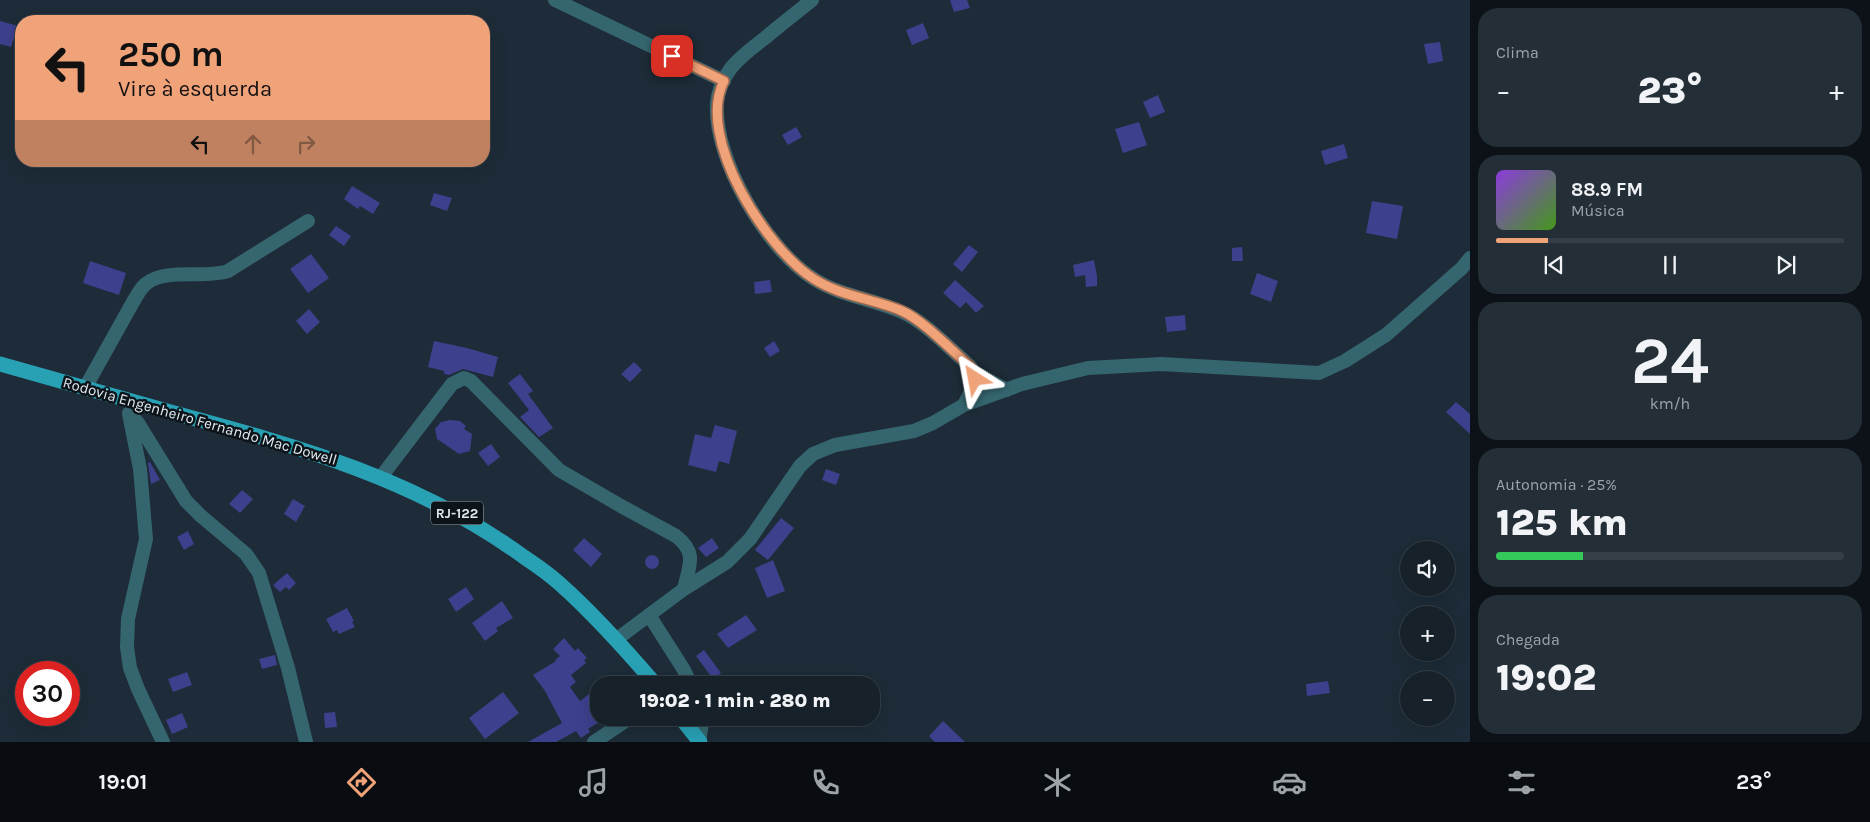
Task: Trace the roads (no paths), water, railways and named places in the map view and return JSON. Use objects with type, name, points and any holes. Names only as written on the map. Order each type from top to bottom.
[{"type":"main road","name":"Rodovia Engenheiro Fernando Mac Dowell","points":[[0,364],[85,388],[127,406],[267,438],[342,462],[430,498],[508,545],[560,584],[617,639],[648,676]]},
{"type":"main road","points":[[687,726],[699,742]]},
{"type":"street","points":[[555,0],[724,81]]},
{"type":"street","points":[[812,0],[748,51],[731,68],[724,81],[717,102],[718,128],[727,159],[740,189],[757,219],[782,252],[814,280],[842,292],[904,312],[917,321],[974,372],[1007,390]]},
{"type":"street","points":[[85,388],[133,302],[148,282],[157,278],[219,274],[228,271],[308,221]]},
{"type":"street","points":[[617,639],[684,590],[727,562],[750,539],[800,466],[813,454],[835,445],[914,431],[933,423],[964,405],[1007,390],[1088,368],[1162,364],[1319,373],[1345,361],[1386,334],[1462,268],[1470,258]]},
{"type":"street","points":[[964,405],[973,385],[974,372]]},
{"type":"street","points":[[381,477],[452,384],[464,378],[471,381],[559,470],[684,542],[689,548],[690,557],[684,590]]},
{"type":"street","points":[[127,406],[186,501],[239,548],[253,563],[259,573],[278,631],[306,742]]},
{"type":"street","points":[[127,406],[140,469],[146,539],[128,619],[127,647],[130,668],[163,742]]},
{"type":"street","points":[[649,615],[687,676]]},
{"type":"street","points":[[594,742],[618,726]]},
{"type":"street","points":[[699,742],[702,726]]}]
